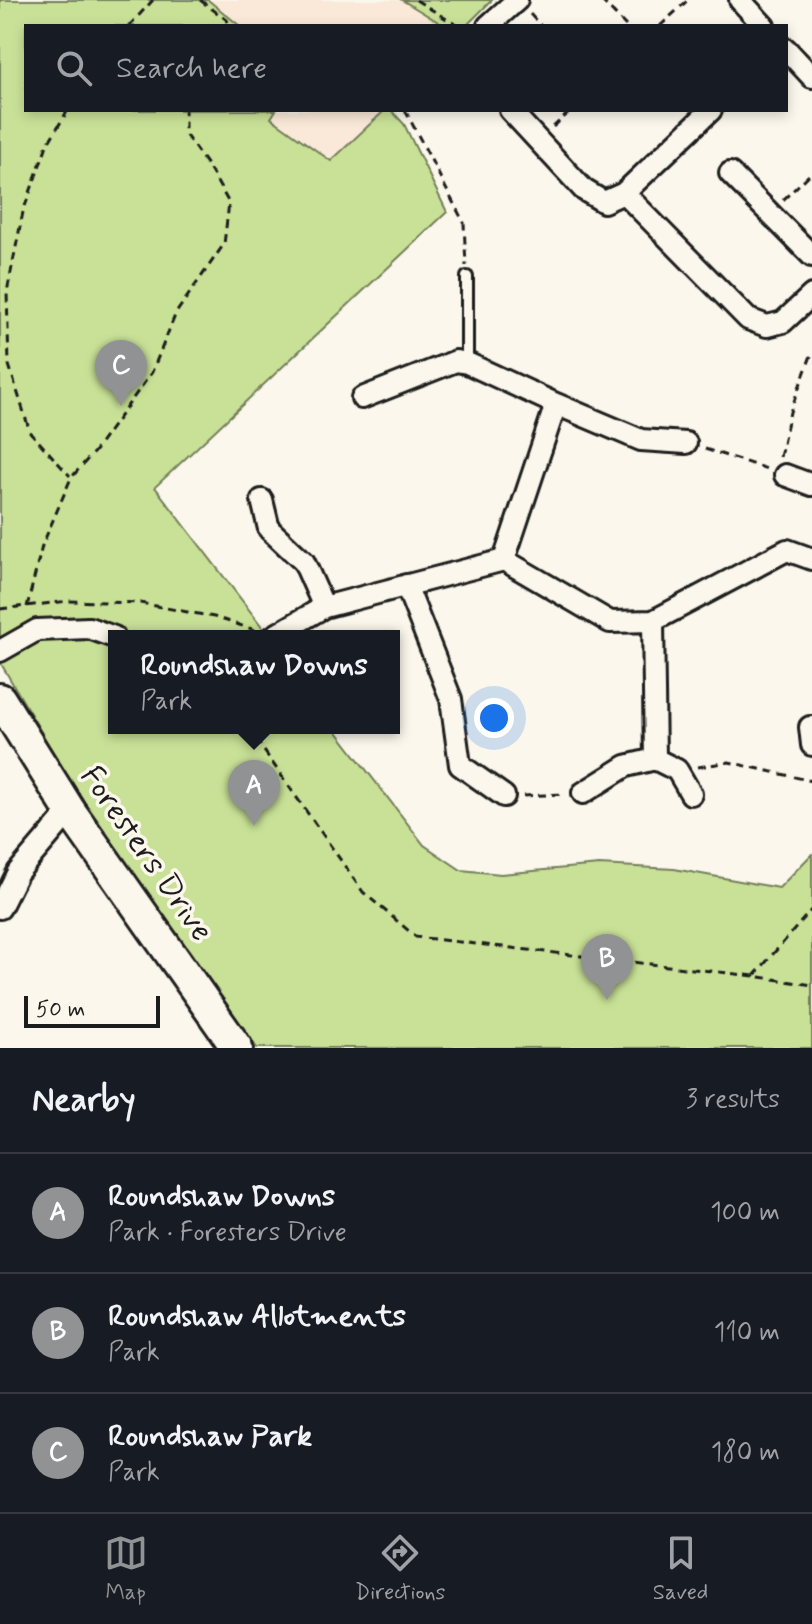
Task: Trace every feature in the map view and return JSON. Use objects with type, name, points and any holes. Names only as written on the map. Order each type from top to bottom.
[{"type":"main road","name":"Foresters Drive","points":[[0,699],[70,811],[237,1048]]},
{"type":"street","points":[[490,24],[517,0]]},
{"type":"street","points":[[740,0],[762,24]]},
{"type":"street","points":[[788,51],[812,77]]},
{"type":"street","points":[[512,112],[584,190],[604,202],[624,193],[709,112]]},
{"type":"street","points":[[730,173],[812,256]]},
{"type":"street","points":[[624,193],[748,319],[767,326],[783,322],[812,295]]},
{"type":"street","points":[[362,398],[456,361],[467,363],[641,440],[686,443]]},
{"type":"street","points":[[504,560],[556,404]]},
{"type":"street","points":[[785,475],[812,485]]},
{"type":"street","points":[[262,500],[269,529],[304,562],[324,607]]},
{"type":"street","points":[[285,630],[324,607],[504,560],[610,622],[653,621],[787,550],[811,553]]},
{"type":"street","points":[[406,585],[451,699],[460,765],[504,796]]},
{"type":"street","points":[[653,621],[655,759]]},
{"type":"street","points":[[0,651],[37,630],[89,628],[108,635]]},
{"type":"street","points":[[812,727],[812,745]]},
{"type":"street","points":[[583,793],[626,766],[655,759],[677,770],[691,794]]},
{"type":"street","points":[[0,908],[18,872],[70,811]]},
{"type":"lane","points":[[467,277],[467,363]]},
{"type":"path","points":[[131,24],[153,0]]},
{"type":"path","points":[[200,0],[229,24]]},
{"type":"path","points":[[416,0],[455,24]]},
{"type":"path","points":[[601,0],[624,24]]},
{"type":"path","points":[[662,24],[688,0]]},
{"type":"path","points":[[67,112],[47,145],[23,212],[7,292],[9,365],[30,432],[71,478]]},
{"type":"path","points":[[27,607],[42,546],[71,478],[94,452],[152,372],[176,313],[224,244],[229,203],[185,134],[185,112]]},
{"type":"path","points":[[406,112],[464,223],[467,277]]},
{"type":"path","points":[[539,140],[570,112]]},
{"type":"path","points":[[769,213],[812,172]]},
{"type":"path","points":[[785,475],[779,463],[790,412],[812,353]]},
{"type":"path","points":[[686,443],[785,475]]},
{"type":"path","points":[[0,609],[69,601],[140,603],[214,617],[253,630]]},
{"type":"path","points":[[252,734],[363,892],[416,937],[812,985]]},
{"type":"path","points":[[677,770],[729,762],[812,781]]},
{"type":"path","points":[[504,796],[583,793]]},
{"type":"path","points":[[754,976],[812,909]]},
{"type":"shaded area","points":[[208,0],[402,0],[442,24],[238,24]]},
{"type":"shaded area","points":[[274,112],[383,112],[331,161],[270,118]]},
{"type":"green space","points":[[0,0],[208,0],[238,24],[24,24],[24,112],[275,112],[271,118],[331,161],[383,112],[393,112],[404,124],[447,212],[155,487],[263,628],[108,630],[108,734],[339,734],[424,845],[461,870],[501,874],[599,865],[674,869],[779,888],[812,854],[812,1048],[257,1048],[84,805],[0,662]]},
{"type":"green space","points":[[402,0],[492,0],[468,24],[442,24]]},
{"type":"place","name":"Roundshaw Park","points":[[121,406]]},
{"type":"place","name":"Roundshaw Downs","points":[[254,826]]},
{"type":"place","name":"Roundshaw Allotments","points":[[607,1000]]}]
